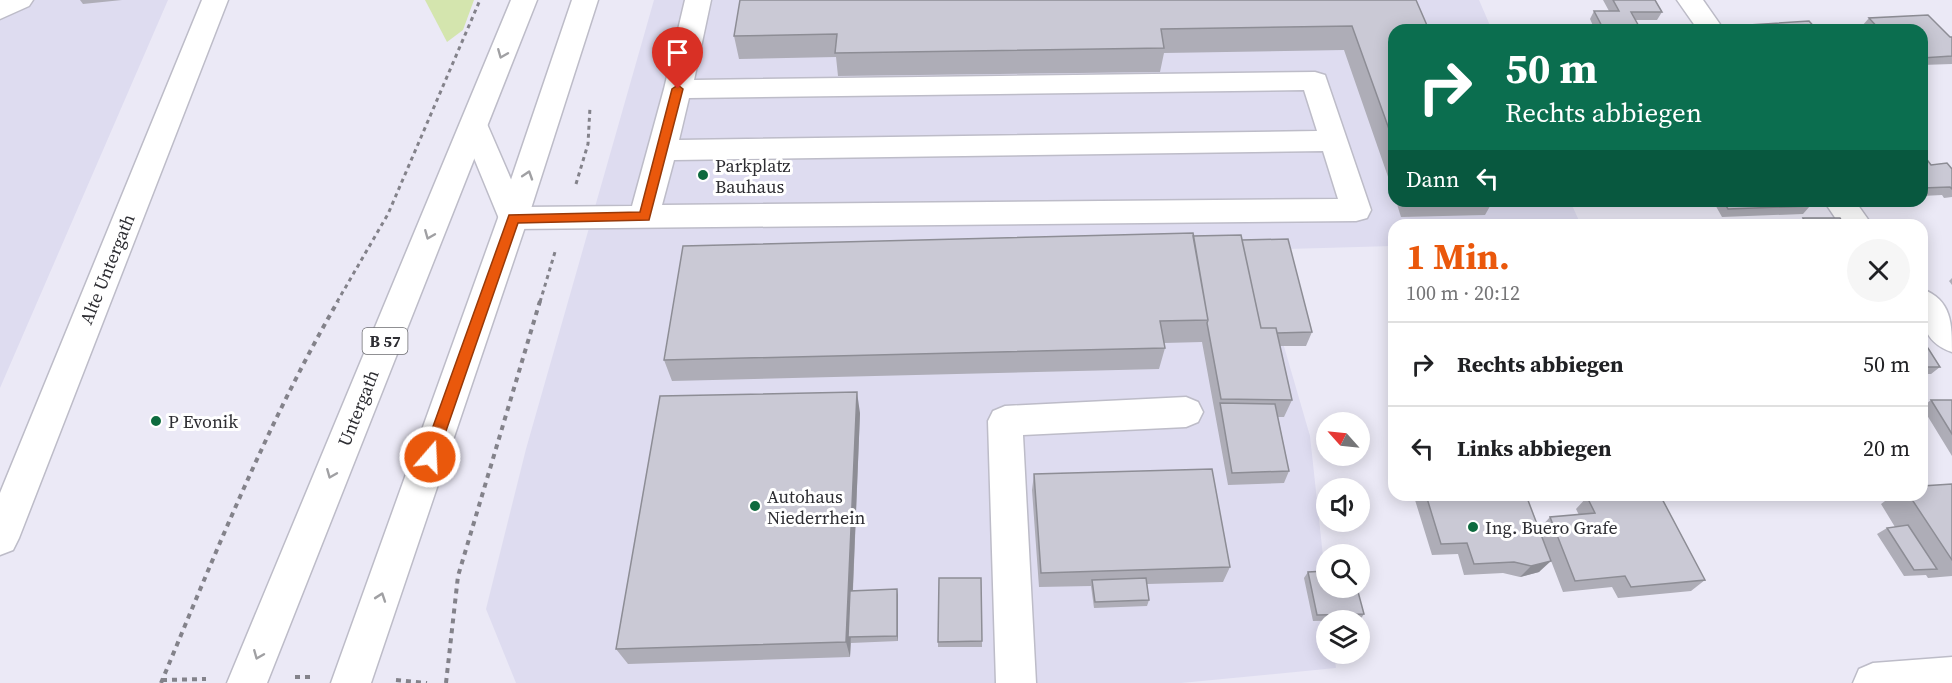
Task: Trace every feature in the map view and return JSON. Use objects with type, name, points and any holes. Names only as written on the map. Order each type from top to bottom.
[{"type":"main road","points":[[0,11],[20,0]]},
{"type":"main road","name":"Alte Untergath","points":[[0,538],[215,0]]},
{"type":"main road","name":"Untergath","points":[[247,683],[524,0]]},
{"type":"main road","points":[[351,683],[513,218],[585,0]]},
{"type":"main road","points":[[645,217],[699,0]]},
{"type":"main road","points":[[1690,0],[1707,24]]},
{"type":"main road","points":[[513,218],[1356,210],[1315,81],[678,89]]},
{"type":"main road","points":[[474,124],[513,218]]},
{"type":"main road","points":[[663,150],[1334,141]]},
{"type":"main road","points":[[1928,309],[1952,339]]},
{"type":"main road","points":[[1016,683],[1005,421],[1186,412]]},
{"type":"main road","points":[[1873,683],[1952,677]]},
{"type":"path","points":[[161,683],[214,555],[309,351],[388,214],[480,0]]},
{"type":"path","points":[[446,683],[458,576],[588,144],[591,101]]},
{"type":"shaded area","points":[[0,0],[168,0],[0,388]]},
{"type":"shaded area","points":[[654,0],[1479,0],[1489,24],[1388,24],[1388,207],[1573,207],[1578,219],[1388,219],[1388,246],[1256,250],[1310,436],[1316,492],[1316,532],[1320,532],[1322,544],[1316,544],[1316,598],[1328,598],[1329,610],[1316,610],[1316,664],[1335,664],[1336,668],[1181,683],[516,683],[486,609],[526,449]]},
{"type":"green space","points":[[425,0],[474,0],[463,30],[447,42]]},
{"type":"building","points":[[740,0],[1416,0],[1426,24],[1388,24],[1388,126],[1352,26],[1161,29],[1164,48],[835,53],[837,34],[734,36]]},
{"type":"building","points":[[1613,0],[1655,0],[1662,12],[1631,12],[1638,24],[1601,24],[1594,11],[1619,11]]},
{"type":"building","points":[[1928,15],[1952,37],[1952,56],[1928,58],[1928,24],[1874,24],[1869,18]]},
{"type":"building","points":[[1809,21],[1812,24],[1765,24]]},
{"type":"building","points":[[1928,161],[1931,165],[1947,163],[1952,169],[1952,189],[1950,187],[1928,188]]},
{"type":"building","points":[[1727,207],[1783,207],[1728,209]]},
{"type":"building","points":[[1803,218],[1841,219],[1804,219]]},
{"type":"building","points":[[1193,233],[1208,320],[1160,321],[1165,348],[664,360],[683,246]]},
{"type":"building","points":[[1241,235],[1261,328],[1276,328],[1292,400],[1221,399],[1193,236]]},
{"type":"building","points":[[1288,239],[1312,332],[1277,333],[1276,328],[1261,328],[1242,240]]},
{"type":"building","points":[[1928,348],[1940,367],[1928,367]]},
{"type":"building","name":"Autohaus Niederrhein","points":[[857,392],[846,642],[616,649],[660,396]]},
{"type":"building","points":[[1931,400],[1952,400],[1952,434]]},
{"type":"building","points":[[1220,403],[1275,404],[1289,471],[1232,473]]},
{"type":"building","points":[[1212,469],[1230,567],[1041,573],[1034,474]]},
{"type":"building","points":[[1952,484],[1952,560],[1913,501],[1928,501],[1928,486]]},
{"type":"building","name":"Ing. Buero Grafe","points":[[1428,501],[1528,501],[1551,561],[1531,566],[1514,562],[1474,564],[1467,543],[1441,544]]},
{"type":"building","points":[[1589,501],[1663,501],[1705,580],[1631,587],[1625,576],[1575,581],[1550,517],[1595,513]]},
{"type":"building","points":[[1908,525],[1937,569],[1914,570],[1887,528]]},
{"type":"building","points":[[1308,572],[1316,572],[1316,598],[1360,598],[1363,610],[1316,610]]},
{"type":"building","points":[[939,578],[981,578],[982,641],[938,642]]},
{"type":"building","points":[[1146,578],[1149,600],[1095,602],[1092,580]]},
{"type":"building","points":[[897,589],[897,636],[848,637],[850,591]]},
{"type":"place","name":"Parkplatz Bauhaus","points":[[703,175]]},
{"type":"place","name":"P Evonik","points":[[156,421]]},
{"type":"place","name":"Autohaus Niederrhein","points":[[755,506]]},
{"type":"place","name":"Ing. Buero Grafe","points":[[1473,527]]},
{"type":"route","points":[[430,457],[513,218],[645,217],[678,89]]}]
